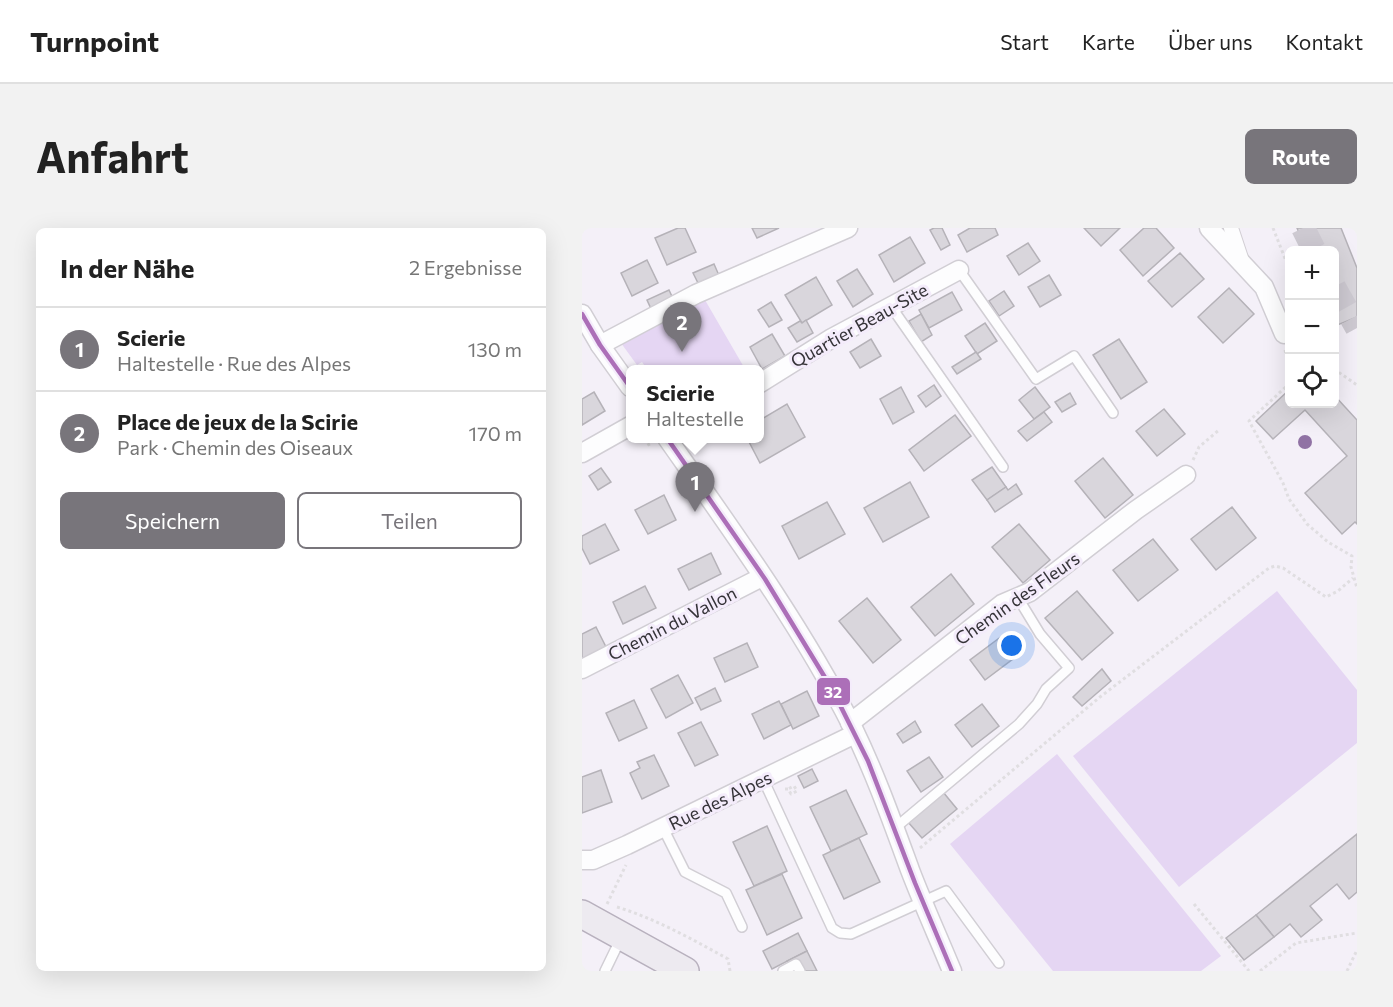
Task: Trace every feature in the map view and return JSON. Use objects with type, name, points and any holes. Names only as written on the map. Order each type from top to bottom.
[{"type":"main road","points":[[590,907],[622,935],[685,971]]},
{"type":"street","points":[[600,345],[696,294],[848,228]]},
{"type":"street","points":[[1209,228],[1264,287],[1284,334]]},
{"type":"street","points":[[1231,228],[1244,265]]},
{"type":"street","name":"Quartier Beau-Site","points":[[764,380],[890,305],[959,270]]},
{"type":"street","points":[[582,314],[600,345],[626,381]]},
{"type":"street","points":[[582,453],[626,428]]},
{"type":"street","points":[[671,443],[814,658],[853,729],[881,790],[923,903],[952,971]]},
{"type":"street","name":"Chemin des Fleurs","points":[[853,729],[1002,604],[1030,592],[1136,510],[1186,475]]},
{"type":"street","name":"Chemin du Vallon","points":[[582,669],[762,577]]},
{"type":"street","name":"Rue des Alpes","points":[[582,860],[593,860],[766,785],[853,729]]},
{"type":"lane","points":[[959,270],[1036,379],[1074,356],[1113,413]]},
{"type":"lane","points":[[890,305],[1003,467]]},
{"type":"lane","points":[[895,828],[1019,724],[1037,704],[1046,689],[1069,668],[1040,634],[1018,598]]},
{"type":"lane","points":[[766,785],[832,928],[840,933],[851,934],[946,891],[999,963]]},
{"type":"lane","points":[[663,828],[685,872],[726,894],[742,927]]},
{"type":"lane","points":[[605,971],[622,935]]},
{"type":"lane","points":[[783,971],[796,964],[800,971]]},
{"type":"path","points":[[1273,228],[1285,258]]},
{"type":"path","points":[[1284,334],[1286,354]]},
{"type":"path","points":[[1339,372],[1357,385]]},
{"type":"path","points":[[1285,388],[1249,421],[1283,483],[1289,499],[1307,524],[1328,542],[1352,556],[1357,555]]},
{"type":"path","points":[[1203,444],[1219,430]]},
{"type":"path","points":[[1352,556],[1353,578],[1357,588]]},
{"type":"path","points":[[919,849],[1100,697],[1269,568],[1275,566],[1283,568],[1326,597],[1338,591],[1353,578]]},
{"type":"path","points":[[766,785],[788,789]]},
{"type":"path","points":[[608,904],[628,859],[627,845]]},
{"type":"path","points":[[590,907],[608,904],[666,926],[728,959],[730,971]]},
{"type":"path","points":[[1194,904],[1249,971]]},
{"type":"path","points":[[1260,971],[1296,943],[1357,933]]},
{"type":"path","points":[[1347,971],[1357,950]]},
{"type":"shaded area","points":[[705,300],[743,365],[644,365],[642,362],[637,365],[621,343]]},
{"type":"shaded area","points":[[1277,591],[1357,690],[1357,743],[1179,887],[1073,756]]},
{"type":"shaded area","points":[[1057,754],[1221,956],[1201,971],[1053,971],[950,844]]},
{"type":"building","points":[[678,228],[685,228],[696,252],[667,265],[655,238]]},
{"type":"building","points":[[752,228],[779,228],[757,238]]},
{"type":"building","points":[[942,228],[950,245],[941,250],[930,230]]},
{"type":"building","points":[[970,228],[995,228],[998,235],[967,252],[958,235]]},
{"type":"building","points":[[1084,228],[1120,228],[1101,246]]},
{"type":"building","points":[[1144,228],[1156,228],[1174,248],[1143,276],[1120,250]]},
{"type":"building","points":[[1297,228],[1341,228],[1357,268],[1357,317],[1339,324],[1339,246],[1304,246]]},
{"type":"building","points":[[910,237],[925,263],[894,282],[879,255]]},
{"type":"building","points":[[1028,243],[1040,261],[1019,275],[1007,256]]},
{"type":"building","points":[[1180,253],[1204,279],[1172,307],[1148,281]]},
{"type":"building","points":[[647,260],[658,283],[632,296],[621,273]]},
{"type":"building","points":[[714,264],[721,280],[701,289],[693,273]]},
{"type":"building","points":[[857,269],[873,294],[853,307],[837,281]]},
{"type":"building","points":[[1049,275],[1061,295],[1040,307],[1028,287]]},
{"type":"building","points":[[816,277],[832,305],[802,323],[785,295]]},
{"type":"building","points":[[1229,288],[1254,314],[1223,343],[1198,317]]},
{"type":"building","points":[[669,290],[675,303],[653,313],[647,300]]},
{"type":"building","points":[[1004,291],[1014,306],[999,316],[989,301]]},
{"type":"building","points":[[952,292],[962,310],[929,328],[919,310]]},
{"type":"building","points":[[771,302],[782,320],[769,327],[758,310]]},
{"type":"building","points":[[921,314],[932,335],[921,342],[909,321]]},
{"type":"building","points":[[806,320],[813,333],[797,342],[788,328]]},
{"type":"building","points":[[985,323],[997,341],[977,354],[965,336]]},
{"type":"building","points":[[772,334],[785,356],[764,368],[764,365],[760,365],[750,347]]},
{"type":"building","points":[[871,339],[881,356],[860,368],[850,352]]},
{"type":"building","points":[[1119,339],[1147,382],[1121,399],[1093,355]]},
{"type":"building","points":[[976,352],[981,359],[957,374],[952,367]]},
{"type":"building","points":[[934,385],[941,396],[926,407],[918,396]]},
{"type":"building","points":[[901,387],[914,412],[893,424],[880,399]]},
{"type":"building","points":[[1035,387],[1050,407],[1034,419],[1019,400]]},
{"type":"building","points":[[594,392],[605,411],[582,425],[582,399]]},
{"type":"building","points":[[1070,393],[1076,404],[1062,412],[1055,402]]},
{"type":"building","points":[[1285,394],[1285,408],[1339,408],[1339,400],[1357,420],[1357,524],[1355,522],[1342,534],[1305,493],[1347,456],[1305,410],[1273,439],[1256,421]]},
{"type":"building","points":[[787,404],[805,437],[760,463],[750,443],[764,443],[764,418]]},
{"type":"building","points":[[1164,409],[1185,434],[1157,456],[1136,431]]},
{"type":"building","points":[[1044,412],[1052,422],[1027,441],[1018,431]]},
{"type":"building","points":[[955,415],[971,436],[924,471],[909,450]]},
{"type":"building","points":[[1103,458],[1133,495],[1105,518],[1075,481]]},
{"type":"building","points":[[992,467],[1006,487],[987,500],[972,480]]},
{"type":"building","points":[[601,468],[611,482],[598,490],[589,476]]},
{"type":"building","points":[[910,482],[929,517],[883,542],[864,508]]},
{"type":"building","points":[[1016,484],[1022,494],[995,512],[987,500],[1006,487],[1008,490]]},
{"type":"building","points":[[664,495],[676,520],[648,534],[635,510]]},
{"type":"building","points":[[827,502],[845,534],[799,559],[782,526]]},
{"type":"building","points":[[1232,507],[1256,538],[1216,570],[1191,539]]},
{"type":"building","points":[[605,524],[619,550],[590,564],[582,548],[582,536]]},
{"type":"building","points":[[1019,524],[1050,560],[1023,583],[992,547]]},
{"type":"building","points":[[1153,539],[1178,570],[1138,601],[1113,570]]},
{"type":"building","points":[[711,553],[721,574],[689,590],[678,569]]},
{"type":"building","points":[[951,574],[974,604],[935,636],[911,607]]},
{"type":"building","points":[[645,586],[656,608],[623,624],[613,602]]},
{"type":"building","points":[[1077,591],[1113,633],[1082,660],[1045,618]]},
{"type":"building","points":[[867,598],[901,640],[873,663],[839,621]]},
{"type":"building","points":[[596,627],[607,649],[582,662],[582,634]]},
{"type":"building","points":[[1006,633],[1021,653],[985,680],[970,660]]},
{"type":"building","points":[[747,643],[758,667],[725,682],[714,658]]},
{"type":"building","points":[[1102,669],[1111,681],[1082,706],[1073,697]]},
{"type":"building","points":[[678,675],[693,703],[666,718],[651,689]]},
{"type":"building","points":[[715,688],[721,701],[701,710],[695,698]]},
{"type":"building","points":[[807,691],[819,716],[793,729],[781,704]]},
{"type":"building","points":[[634,700],[647,728],[619,741],[606,713]]},
{"type":"building","points":[[779,701],[791,725],[764,739],[752,714]]},
{"type":"building","points":[[982,704],[999,726],[972,747],[955,725]]},
{"type":"building","points":[[915,721],[921,732],[903,743],[897,734]]},
{"type":"building","points":[[701,722],[718,755],[695,766],[678,733]]},
{"type":"building","points":[[654,755],[669,786],[642,799],[630,773],[640,768],[637,762]]},
{"type":"building","points":[[929,757],[943,777],[921,792],[907,771]]},
{"type":"building","points":[[812,769],[818,781],[804,788],[798,776]]},
{"type":"building","points":[[601,770],[612,802],[582,813],[582,777]]},
{"type":"building","points":[[846,790],[867,834],[831,851],[810,807]]},
{"type":"building","points":[[943,792],[957,809],[922,838],[908,822]]},
{"type":"building","points":[[767,826],[787,871],[754,886],[733,842]]},
{"type":"building","points":[[1357,834],[1357,892],[1349,899],[1337,884],[1310,906],[1322,920],[1301,937],[1290,924],[1274,937],[1256,915]]},
{"type":"building","points":[[859,838],[880,882],[844,899],[823,855]]},
{"type":"building","points":[[782,874],[802,918],[767,935],[746,890]]},
{"type":"building","points":[[1256,915],[1274,937],[1244,960],[1226,938]]},
{"type":"building","points":[[798,933],[807,951],[772,969],[763,951]]},
{"type":"building","points":[[807,951],[817,971],[793,971],[787,961]]},
{"type":"tunnel","points":[[1303,228],[1312,246]]},
{"type":"tunnel","points":[[1339,296],[1357,328]]},
{"type":"transit line","name":"32","points":[[582,314],[600,345],[626,381]]},
{"type":"transit line","name":"32","points":[[670,443],[765,579],[832,689],[868,761],[952,971]]},
{"type":"place","name":"Place de jeux de la Scirie","points":[[682,352]]},
{"type":"place","name":"Scierie","points":[[695,512]]}]
